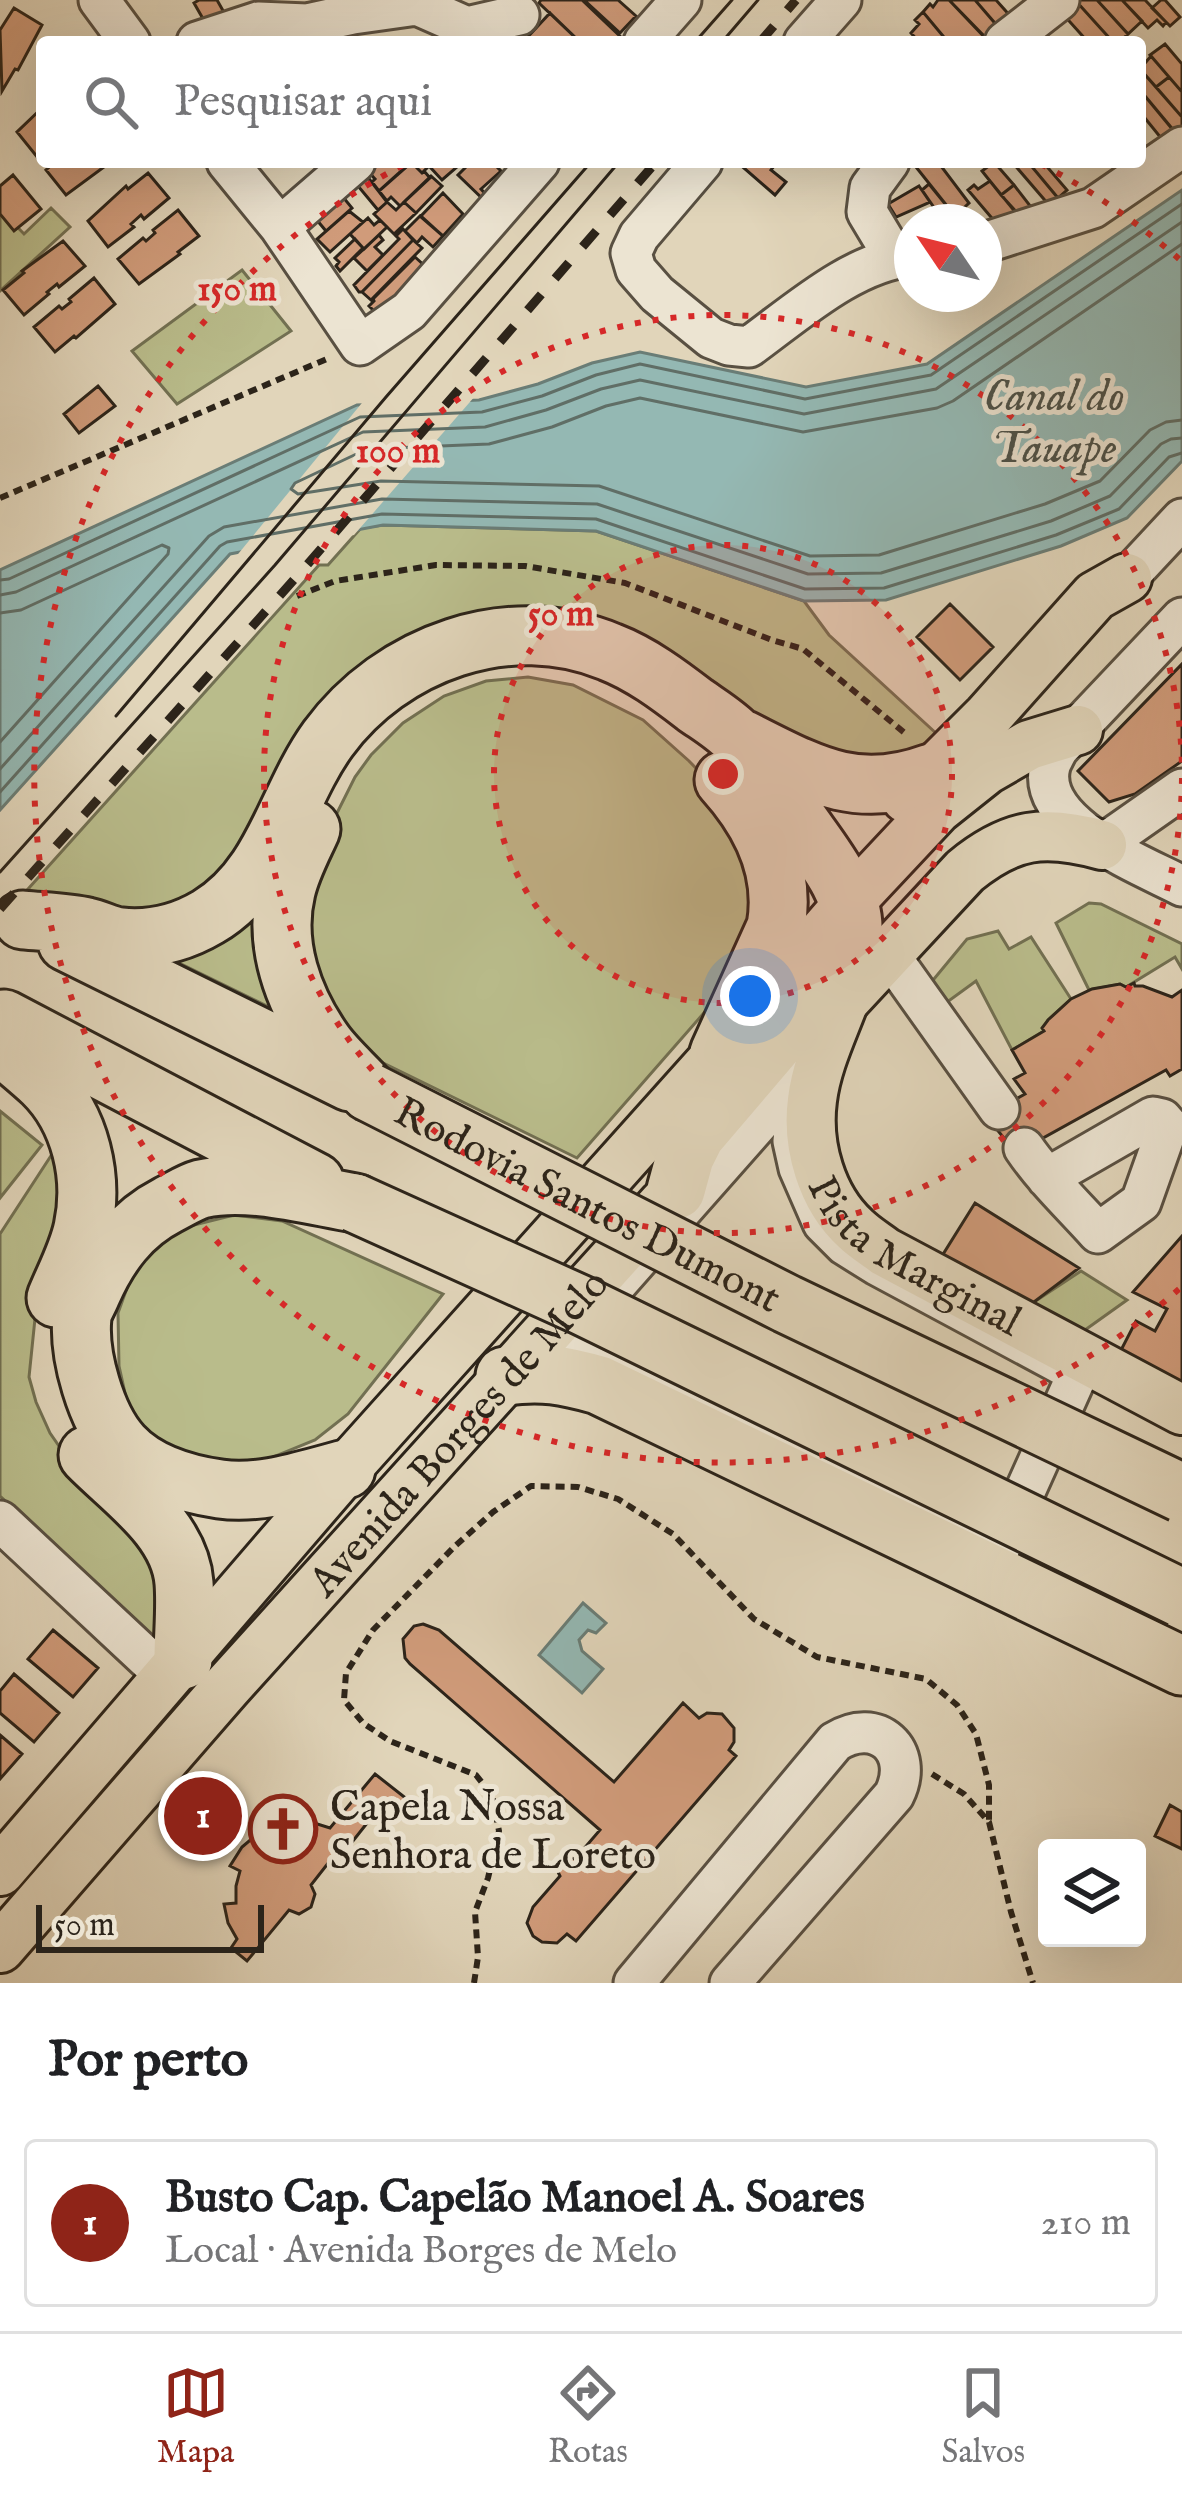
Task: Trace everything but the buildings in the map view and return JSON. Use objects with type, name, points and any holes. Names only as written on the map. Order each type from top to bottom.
[{"type":"highway","points":[[369,1092],[325,1045],[287,973],[278,864],[326,743],[351,710],[411,665],[482,640],[517,636],[586,644],[614,653],[670,685],[737,737],[829,780],[876,785],[906,782],[943,760]]},
{"type":"highway","points":[[12,915],[86,926],[119,937],[166,937],[209,917],[278,864],[354,753],[394,706],[451,675],[483,666],[546,663],[604,678],[637,696],[669,722],[758,823],[769,849],[779,908],[776,927],[719,1053]]},
{"type":"highway","points":[[676,1190],[696,1135],[829,979],[854,932],[844,893],[787,803],[737,737]]},
{"type":"highway","name":"Rodovia Santos Dumont","points":[[12,915],[788,1304],[1182,1493]]},
{"type":"highway","points":[[0,1017],[355,1203],[581,1305],[1181,1598]]},
{"type":"highway","points":[[0,1045],[46,1084],[65,1111],[81,1148],[88,1187],[82,1315],[88,1377],[100,1411],[120,1444],[147,1467],[224,1490],[265,1488],[346,1469]]},
{"type":"highway","points":[[176,1669],[184,1580],[175,1547],[149,1514],[88,1455],[60,1393],[51,1310],[87,1264],[151,1214],[199,1189],[251,1186],[355,1203]]},
{"type":"highway","points":[[505,1376],[535,1372],[599,1385],[1182,1666]]},
{"type":"main road","name":"Avenida Borges de Melo","points":[[0,1871],[346,1469],[719,1053],[844,893],[878,827],[988,716],[1095,596],[1126,578]]},
{"type":"main road","points":[[943,760],[1029,745],[1078,730]]},
{"type":"main road","points":[[888,953],[889,934],[899,910],[979,792],[943,760]]},
{"type":"main road","name":"Avenida Borges de Melo","points":[[0,1948],[241,1670],[965,871],[1012,841],[1038,836],[1102,845]]},
{"type":"main road","name":"Pista Marginal","points":[[844,1000],[812,1100],[816,1160],[839,1211],[885,1252],[1182,1410]]},
{"type":"street","points":[[99,0],[126,36]]},
{"type":"street","points":[[649,36],[681,0]]},
{"type":"street","points":[[809,36],[842,0]]},
{"type":"street","points":[[1014,36],[1059,0]]},
{"type":"street","points":[[215,36],[258,22],[307,24],[417,5],[432,7],[467,27],[515,19]]},
{"type":"street","points":[[1002,237],[1093,208],[1182,147]]},
{"type":"street","points":[[232,168],[280,226],[360,344],[409,311],[534,168]]},
{"type":"street","points":[[280,226],[348,168]]},
{"type":"street","points":[[697,168],[639,236],[631,253],[636,270],[657,294],[711,338],[749,346],[859,270],[894,260]]},
{"type":"street","points":[[885,168],[870,188],[867,212],[894,246]]},
{"type":"street","points":[[1126,578],[1182,519]]},
{"type":"street","points":[[1182,618],[1058,749],[1049,767],[1062,810],[1102,845],[1182,886]]},
{"type":"street","points":[[1102,845],[1182,789]]},
{"type":"street","points":[[888,953],[999,1109]]},
{"type":"street","points":[[800,1076],[794,1141],[799,1168],[824,1223],[845,1245],[878,1265],[1078,1373],[997,1554],[565,1342],[800,1076]]},
{"type":"street","points":[[0,1521],[176,1669]]},
{"type":"street","points":[[634,1983],[835,1742],[860,1732],[885,1739],[894,1747],[902,1769],[894,1795],[730,1983]]},
{"type":"path","points":[[0,498],[360,344]]},
{"type":"path","points":[[297,596],[335,581],[436,565],[525,566],[625,583],[803,649],[943,760]]},
{"type":"path","points":[[474,1983],[478,1957],[475,1912],[500,1831],[492,1795],[476,1775],[390,1741],[363,1723],[344,1700],[346,1673],[373,1630],[405,1595],[493,1512],[531,1486],[578,1487],[618,1499],[673,1534],[754,1619],[817,1657],[926,1679],[957,1706],[976,1734],[989,1785],[988,1822],[1033,1983]]},
{"type":"path","points":[[885,1739],[964,1794],[988,1822]]},
{"type":"green space","points":[[51,208],[70,227],[0,291],[0,209],[24,234]]},
{"type":"green space","points":[[242,270],[291,331],[177,404],[132,351]]},
{"type":"green space","points":[[361,528],[596,531],[804,601],[829,635],[938,735],[904,770],[848,769],[559,625],[318,725],[325,837],[355,777],[403,723],[444,696],[486,681],[528,677],[573,685],[643,720],[717,790],[767,896],[738,974],[577,1158],[28,889],[319,565],[328,565]]},
{"type":"green space","points":[[1089,903],[1101,904],[1182,944],[1182,969],[1175,957],[1126,987],[1089,990],[1056,923]]},
{"type":"green space","points":[[998,931],[1009,949],[1031,937],[1071,999],[1048,1020],[1044,1031],[1012,1050],[976,981],[939,1008],[929,985],[967,939]]},
{"type":"green space","points":[[0,1111],[42,1145],[0,1198]]},
{"type":"green space","points":[[58,1145],[67,1184],[37,1299],[29,1377],[50,1433],[77,1472],[167,1567],[171,1624],[154,1638],[0,1496],[0,1234]]},
{"type":"green space","points":[[234,1215],[282,1221],[443,1294],[348,1414],[315,1440],[246,1468],[160,1447],[129,1411],[119,1366],[118,1313],[136,1263],[182,1228]]},
{"type":"green space","points":[[1081,1271],[1127,1300],[1078,1335],[1025,1308]]},
{"type":"water","name":"Canal do Tauape","points":[[1182,190],[1182,461],[1127,518],[1061,546],[886,600],[804,601],[596,531],[383,525],[230,554],[0,810],[0,570],[357,405],[479,400],[640,352],[806,387],[927,364]]},
{"type":"water","points":[[583,1603],[606,1623],[596,1633],[588,1630],[579,1640],[582,1651],[603,1669],[582,1693],[539,1655]]},
{"type":"pier","points":[[476,395],[354,535],[234,559],[366,398]]},
{"type":"tram line","points":[[700,36],[732,0]]},
{"type":"tram line","points":[[727,36],[758,0]]},
{"type":"tram line","points":[[116,716],[586,168]]},
{"type":"tram line","points":[[0,872],[275,565],[614,168]]},
{"type":"railway","points":[[765,36],[796,0]]},
{"type":"railway","points":[[0,909],[307,565],[651,168]]},
{"type":"place","name":"Busto Cap. Capelão Manoel A. Soares","points":[[203,1816]]},
{"type":"place","name":"Capela Nossa Senhora de Loreto","points":[[283,1829]]}]
